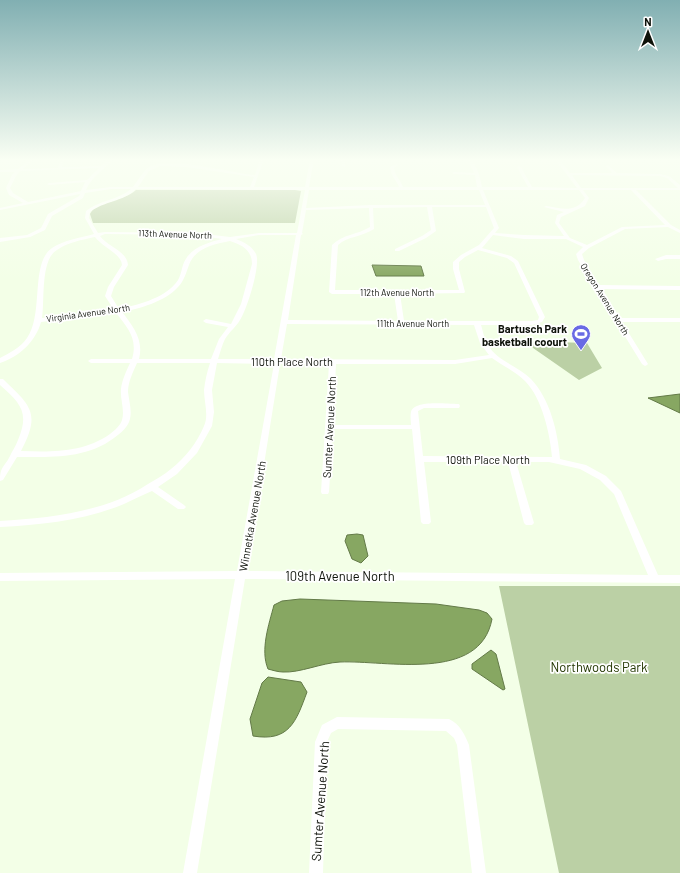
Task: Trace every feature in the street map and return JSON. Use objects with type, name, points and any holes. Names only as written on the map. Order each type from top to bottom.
[{"type":"street","points":[[22,200],[26,202]]},
{"type":"street","points":[[0,208],[37,200]]},
{"type":"street","points":[[0,240],[28,236],[42,230],[52,213],[76,200]]},
{"type":"street","points":[[14,454],[69,453],[93,447],[119,430],[126,418],[125,386],[138,347],[137,340],[108,296],[108,291],[125,265],[125,262],[122,256],[104,244],[87,218],[88,212],[100,204],[112,200]]},
{"type":"street","name":"Winnetka Avenue North","points":[[190,873],[306,200]]},
{"type":"street","points":[[478,248],[493,234],[497,226],[485,200]]},
{"type":"street","points":[[567,238],[556,221],[559,216],[587,201],[587,200]]},
{"type":"street","points":[[643,200],[669,226],[680,232]]},
{"type":"street","points":[[305,209],[370,206],[488,206]]},
{"type":"street","name":"112th Avenue North","points":[[370,206],[372,228],[365,232],[345,238],[335,245],[332,292],[462,292],[456,269],[456,262],[463,256],[478,248]]},
{"type":"street","points":[[397,250],[424,237],[434,230],[435,226],[429,206]]},
{"type":"street","points":[[546,207],[568,211]]},
{"type":"street","points":[[587,247],[624,228],[634,226],[669,226]]},
{"type":"street","name":"113th Avenue North","points":[[0,361],[14,353],[35,333],[47,256],[54,249],[68,242],[97,234],[196,234],[230,238],[259,234],[301,234]]},
{"type":"street","points":[[493,234],[524,238],[567,238]]},
{"type":"street","points":[[0,524],[39,523],[89,513],[112,505],[151,486],[184,462],[203,436],[211,413],[208,388],[215,361],[223,336],[233,326],[241,311],[255,259],[252,251],[246,246],[230,238]]},
{"type":"street","name":"Virginia Avenue North","points":[[38,320],[117,310],[149,302],[167,293],[182,278],[189,257],[208,246],[230,238]]},
{"type":"street","name":"Oregon Avenue North","points":[[567,238],[574,243],[587,247]]},
{"type":"street","name":"Oregon Avenue North","points":[[587,247],[581,252],[579,257],[645,364]]},
{"type":"street","name":"111th Avenue North","points":[[286,322],[532,323],[540,321],[542,317],[516,262],[509,257],[478,248]]},
{"type":"street","points":[[658,259],[680,256]]},
{"type":"street","points":[[597,287],[680,288]]},
{"type":"street","points":[[397,292],[401,323]]},
{"type":"street","points":[[618,320],[680,320]]},
{"type":"street","points":[[206,321],[233,326]]},
{"type":"street","points":[[477,323],[482,341],[493,356],[523,374],[535,387],[553,435],[556,460]]},
{"type":"street","name":"110th Place North","points":[[91,361],[455,362],[493,356]]},
{"type":"street","name":"Sumter Avenue North","points":[[325,492],[333,361]]},
{"type":"street","points":[[0,381],[23,403],[27,412],[28,422],[26,432],[0,478]]},
{"type":"street","points":[[426,522],[414,413],[418,407],[428,405],[456,406]]},
{"type":"street","points":[[329,427],[415,427]]},
{"type":"street","name":"109th Place North","points":[[419,459],[556,460],[583,467],[603,478],[618,493],[656,579]]},
{"type":"street","points":[[511,459],[529,522]]},
{"type":"street","points":[[151,486],[181,507]]},
{"type":"street","name":"109th Avenue North","points":[[0,577],[241,575],[680,579]]},
{"type":"street","name":"Sumter Avenue North","points":[[316,873],[321,742],[326,729],[337,723],[449,725],[458,734],[463,745],[479,873]]},
{"type":"green space","points":[[116,200],[299,200],[295,223],[93,223],[90,214],[99,205]]},
{"type":"green space","points":[[523,341],[587,343],[602,368],[579,380]]},
{"type":"green space","name":"Northwoods Park","points":[[499,586],[680,586],[680,873],[559,873]]},
{"type":"shaded area","points":[[372,265],[421,266],[424,276],[376,276]]},
{"type":"shaded area","points":[[680,394],[680,413],[648,398]]},
{"type":"shaded area","points":[[347,535],[363,535],[368,556],[361,563],[352,559],[345,541]]},
{"type":"shaded area","points":[[300,599],[436,604],[479,610],[487,613],[492,619],[484,639],[470,652],[451,660],[429,664],[340,662],[290,672],[279,672],[268,669],[265,645],[274,605],[282,601]]},
{"type":"shaded area","points":[[491,650],[496,654],[505,689],[503,690],[472,669],[472,664]]},
{"type":"shaded area","points":[[268,677],[301,682],[307,692],[295,721],[283,733],[265,737],[253,736],[250,719],[262,683]]},
{"type":"place","name":"Bartusch Park basketball coourt","points":[[581,351]]}]
